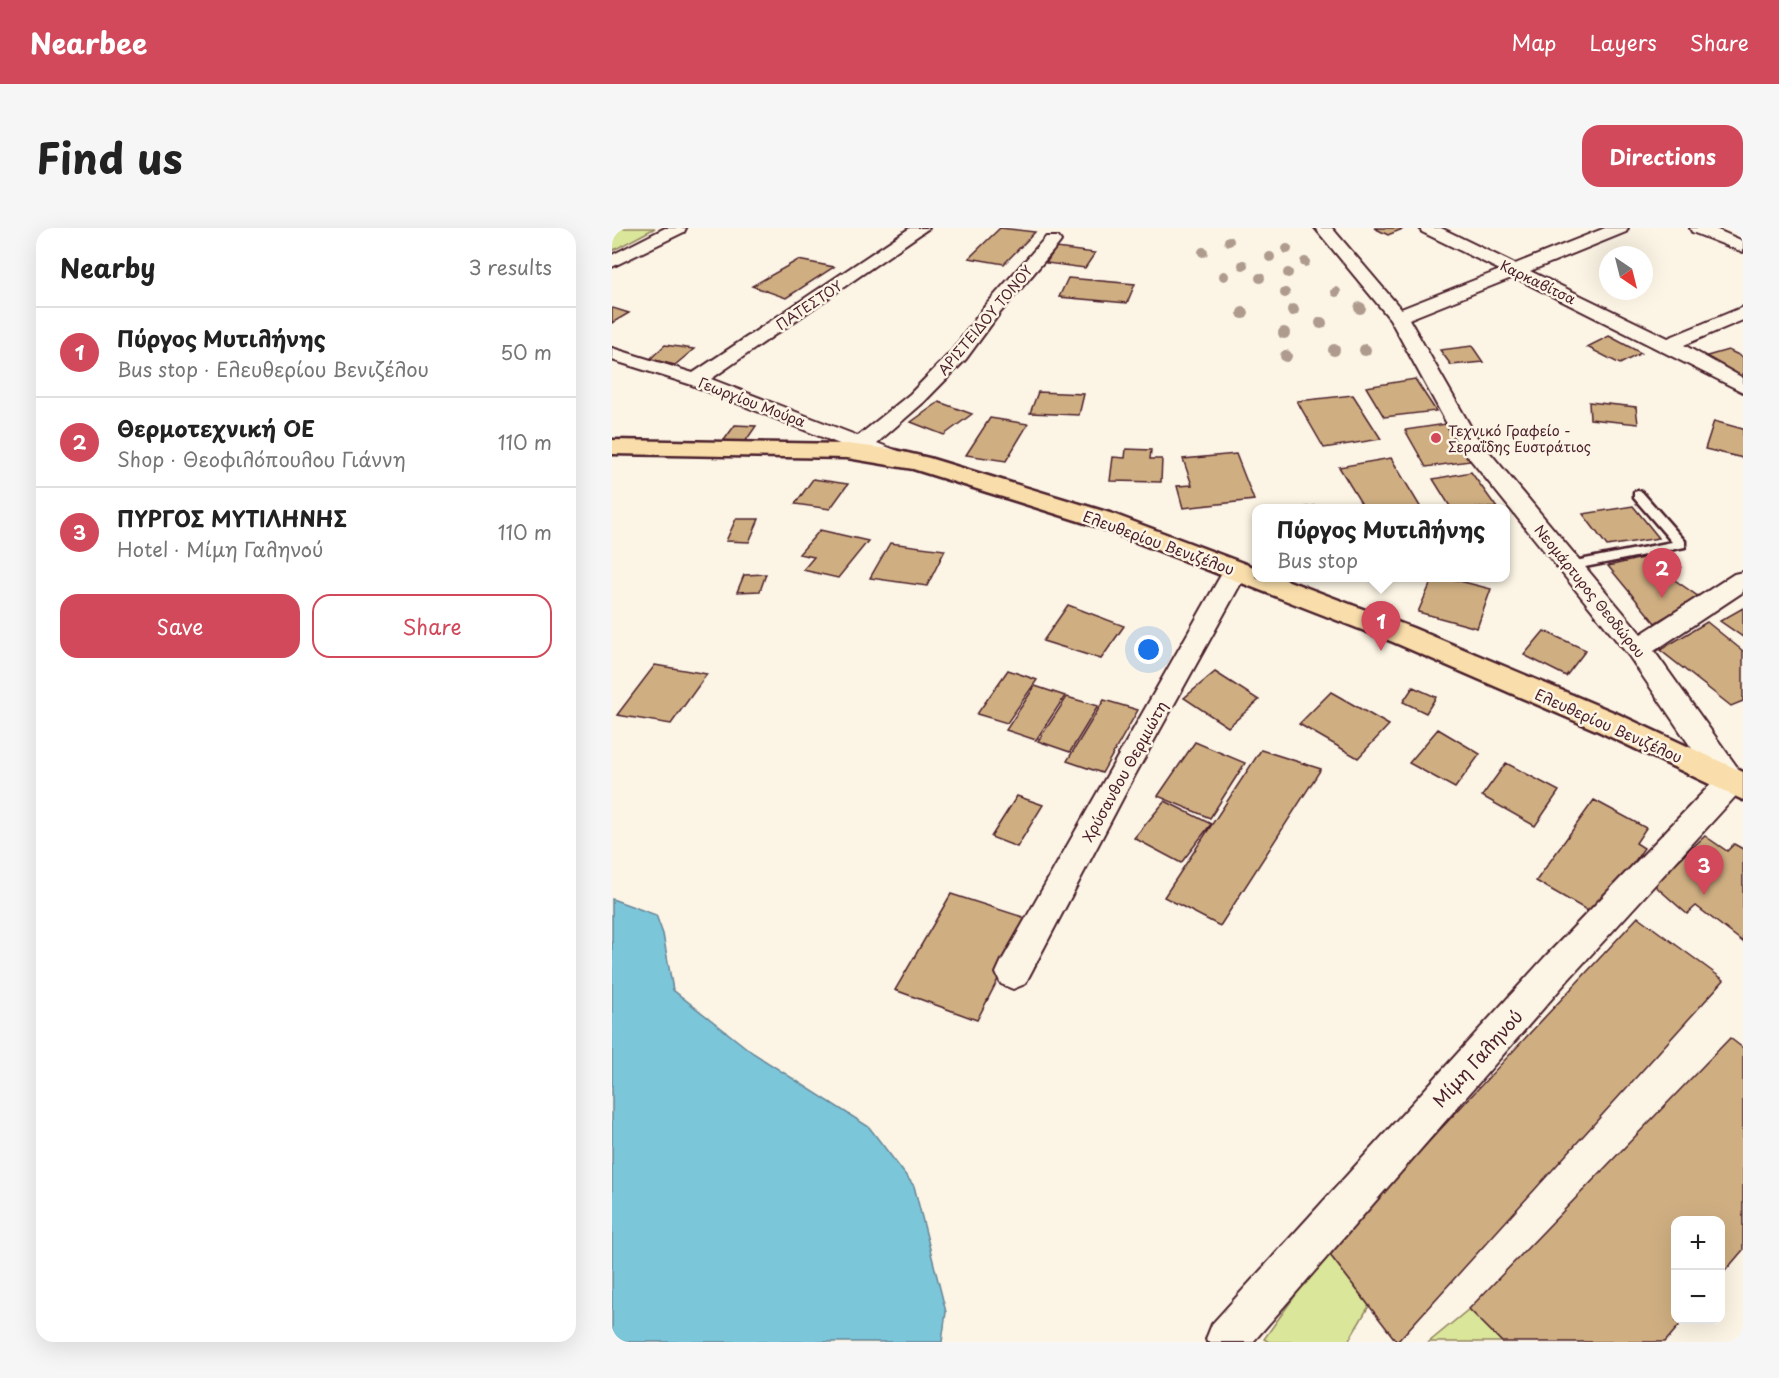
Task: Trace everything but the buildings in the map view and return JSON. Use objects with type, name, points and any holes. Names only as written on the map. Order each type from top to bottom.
[{"type":"main road","name":"Ελευθερίου Βενιζέλου","points":[[612,447],[847,451],[890,456],[1104,520],[1252,576]]},
{"type":"main road","name":"Ελευθερίου Βενιζέλου","points":[[1266,582],[1403,635],[1607,722],[1737,784]]},
{"type":"street","points":[[612,262],[678,228]]},
{"type":"street","name":"ΠΑΤΕΣΤΟΥ","points":[[696,380],[921,228]]},
{"type":"street","name":"Νεομάρτυρος Θεοδώρου","points":[[1323,228],[1398,316],[1466,439],[1638,649],[1737,784]]},
{"type":"street","name":"Καρκαβίτσα","points":[[1428,228],[1668,345],[1743,386]]},
{"type":"street","points":[[1398,316],[1620,228]]},
{"type":"street","points":[[1698,228],[1743,247]]},
{"type":"street","name":"ΑΡΙΣΤΕΙΔΟΥ ΤΟΝΟΥ","points":[[861,445],[917,398],[959,356],[992,310],[1052,241]]},
{"type":"street","points":[[1668,345],[1743,313]]},
{"type":"street","name":"Γεωργίου Μούρα","points":[[612,354],[696,380],[890,456]]},
{"type":"street","points":[[782,449],[794,418]]},
{"type":"street","name":"Χρύσανθου Θερμιώτη","points":[[1013,973],[1125,767],[1230,581],[1238,571]]},
{"type":"street","points":[[1638,649],[1743,579]]},
{"type":"street","name":"Μίμη Γαληνού","points":[[1227,1339],[1556,969],[1737,784]]},
{"type":"lane","points":[[1570,566],[1681,544],[1638,495]]},
{"type":"green space","points":[[612,228],[655,228],[612,251]]},
{"type":"green space","points":[[1327,1251],[1369,1306],[1348,1342],[1269,1342],[1264,1339]]},
{"type":"green space","points":[[1469,1309],[1502,1342],[1429,1342]]},
{"type":"water","points":[[612,899],[656,915],[663,934],[673,990],[753,1053],[869,1127],[914,1186],[946,1312],[942,1342],[612,1342]]},
{"type":"place","name":"Τεχνικό Γραφείο - Σεραΐδης Ευστράτιος","points":[[1436,438]]},
{"type":"place","name":"Θερμοτεχνική ΟΕ","points":[[1662,598]]},
{"type":"place","name":"Πύργος Μυτιλήνης","points":[[1381,651]]},
{"type":"place","name":"ΠΥΡΓΟΣ ΜΥΤΙΛΗΝΗΣ","points":[[1704,895]]}]
